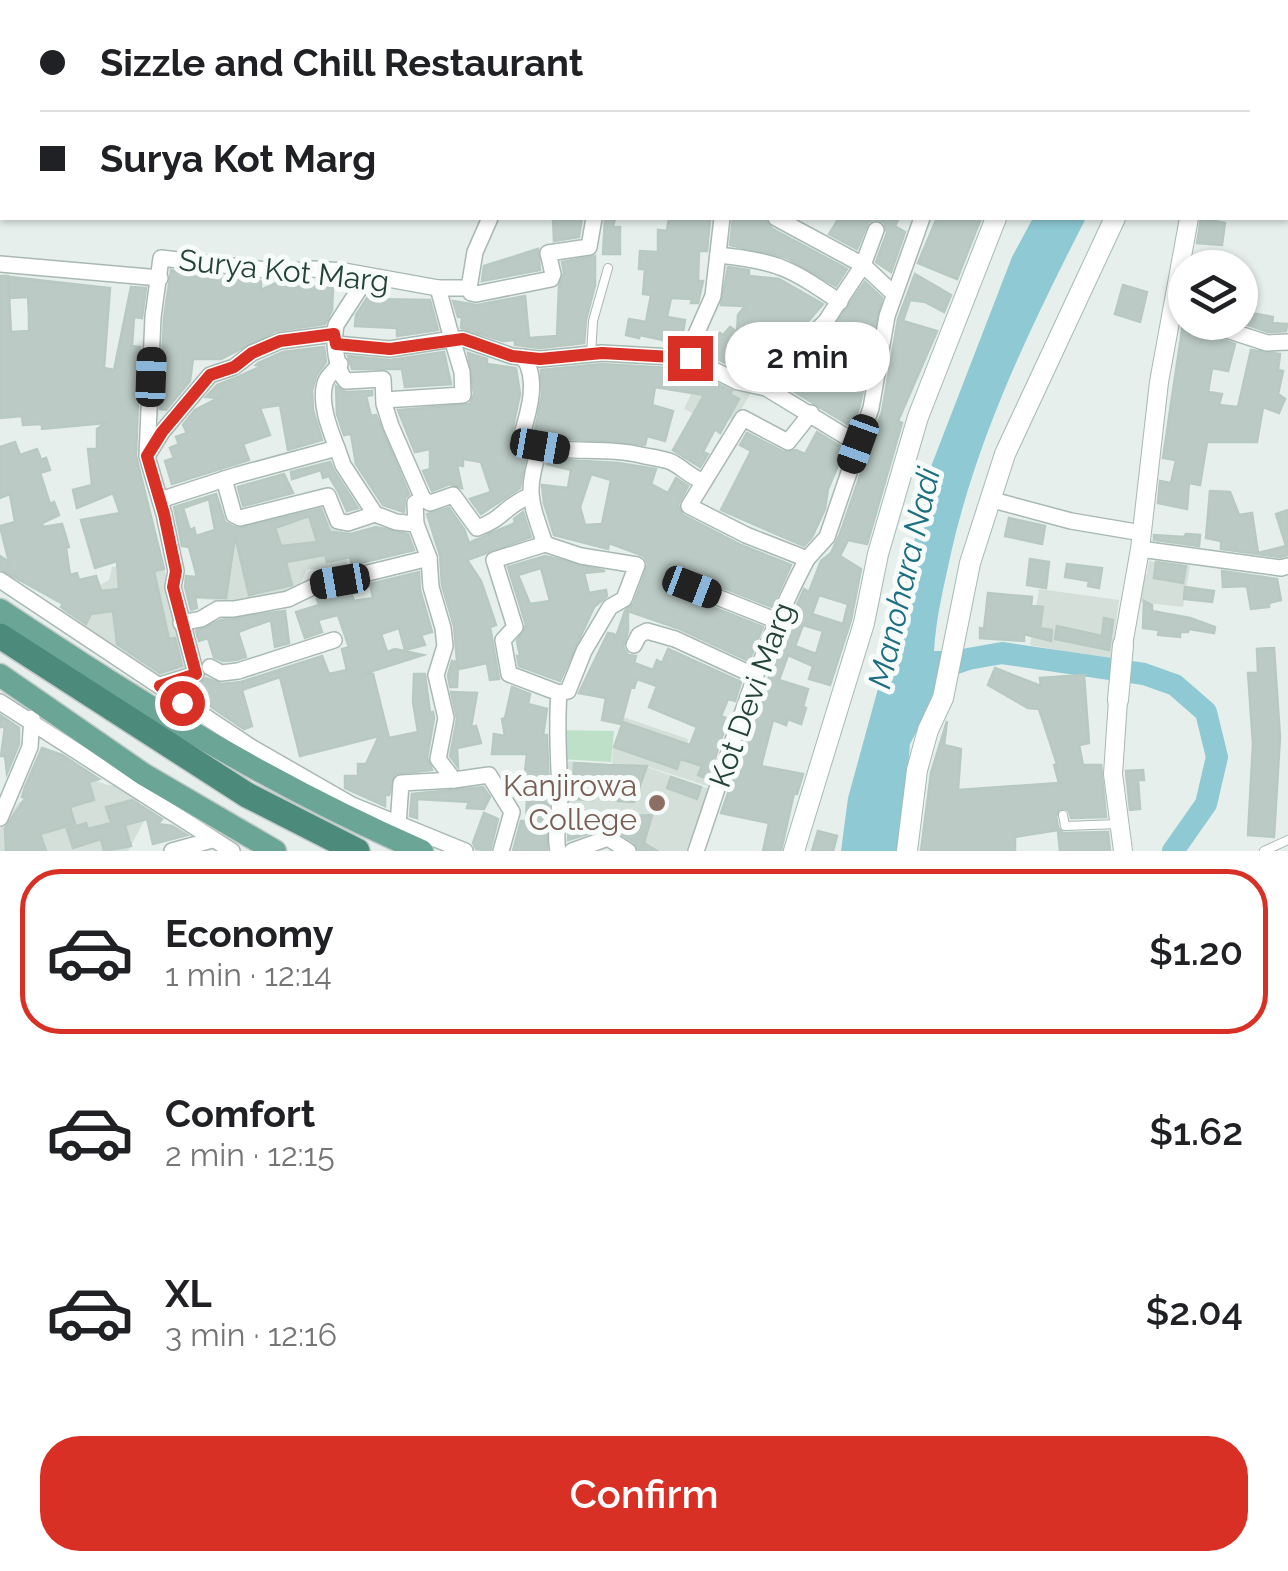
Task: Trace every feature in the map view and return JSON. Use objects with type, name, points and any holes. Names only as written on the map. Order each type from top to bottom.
[{"type":"highway","points":[[0,636],[246,795],[357,851]]},
{"type":"highway","points":[[0,650],[196,780],[328,851]]},
{"type":"main road","points":[[794,851],[864,623],[878,554],[918,417],[995,220]]},
{"type":"main road","points":[[906,851],[918,770],[928,730],[942,698],[970,562],[989,499],[1005,454],[1114,220]]},
{"type":"main road","points":[[0,610],[189,733],[314,801],[422,851]]},
{"type":"main road","points":[[1118,700],[1123,644]]},
{"type":"main road","points":[[0,675],[34,712],[143,774],[235,845],[275,851]]},
{"type":"street","points":[[469,288],[476,252],[489,220]]},
{"type":"street","name":"Surya Kot Marg","points":[[160,278],[161,258],[284,272],[338,271],[438,288],[469,288],[471,294],[476,294],[551,279],[548,254],[589,247],[594,220]]},
{"type":"street","points":[[690,358],[713,296],[722,220]]},
{"type":"street","points":[[784,220],[863,265],[894,294]]},
{"type":"street","name":"Kot Devi Marg","points":[[696,851],[753,675],[776,620],[807,559],[827,538],[871,408],[894,294],[921,220]]},
{"type":"street","points":[[1186,250],[1189,220]]},
{"type":"street","points":[[807,559],[746,535],[689,506],[762,387],[840,302],[863,265],[876,230]]},
{"type":"street","points":[[718,255],[768,261],[789,269],[840,302]]},
{"type":"street","points":[[0,264],[160,278],[154,317],[147,456],[176,571],[173,587],[181,623],[196,674],[160,686]]},
{"type":"street","points":[[367,277],[346,308],[335,339],[339,374],[346,380],[383,379],[391,426],[423,499],[430,503],[454,495],[477,528],[497,522],[508,506],[528,496]]},
{"type":"street","points":[[384,400],[463,395],[462,372],[438,288]]},
{"type":"street","points":[[147,456],[210,375],[234,367],[252,353],[280,341],[335,339],[390,349],[452,338],[523,357],[651,354],[690,358],[762,387],[858,444]]},
{"type":"street","points":[[1123,644],[1141,541],[1159,382],[1171,340]]},
{"type":"street","points":[[1258,340],[1288,342]]},
{"type":"street","points":[[523,357],[528,362],[531,388],[522,434],[540,446],[574,452],[640,454],[671,462],[704,480]]},
{"type":"street","points":[[340,364],[326,378],[324,394],[343,465],[375,514],[416,524]]},
{"type":"street","points":[[743,418],[788,442],[811,413]]},
{"type":"street","points":[[540,446],[528,496],[545,544]]},
{"type":"street","points":[[160,500],[337,448]]},
{"type":"street","points":[[224,479],[234,514],[240,518],[328,496],[338,521],[348,523],[375,514]]},
{"type":"street","points":[[423,499],[415,504],[416,524],[428,558],[445,646],[436,676],[446,718],[438,759],[454,780]]},
{"type":"street","points":[[989,499],[1227,562],[1288,566]]},
{"type":"street","points":[[545,544],[581,556],[636,565],[624,599],[610,607],[568,690],[559,693],[509,674],[503,640],[515,627],[494,560],[545,544]]},
{"type":"street","points":[[181,623],[202,619],[218,609],[288,598],[315,586],[428,558]]},
{"type":"street","points":[[0,580],[251,748],[352,805],[464,851]]},
{"type":"street","points":[[692,587],[776,620]]},
{"type":"street","points":[[634,644],[639,635],[648,631],[676,639],[753,675]]},
{"type":"street","points":[[210,667],[221,673],[238,671],[334,640]]},
{"type":"street","points":[[558,851],[555,833],[560,812],[559,693]]},
{"type":"street","points":[[1118,700],[1113,774],[1124,851]]},
{"type":"street","points":[[0,702],[34,712],[212,840],[235,845]]},
{"type":"street","points":[[0,818],[30,747],[34,712]]},
{"type":"street","points":[[398,825],[401,783],[431,784],[489,775],[512,812],[500,851]]},
{"type":"street","points":[[572,851],[608,838],[628,851]]},
{"type":"street","points":[[172,851],[212,840]]},
{"type":"lane","points":[[592,355],[593,321],[608,268]]},
{"type":"lane","points":[[1063,815],[1065,826],[1119,824]]},
{"type":"lane","points":[[1264,851],[1288,840]]},
{"type":"shaded area","points":[[705,365],[752,391],[734,422],[724,416],[718,425],[684,409]]},
{"type":"shaded area","points":[[331,495],[342,520],[347,566],[307,569],[297,591],[227,606],[201,599],[201,582],[218,544],[237,539],[233,523]]},
{"type":"shaded area","points":[[157,561],[165,572],[193,670],[161,684],[116,647],[106,656],[90,651],[61,618],[62,604],[109,580],[112,567]]},
{"type":"shaded area","points":[[1149,561],[1190,566],[1183,607],[1139,602],[1142,575],[1147,575]]},
{"type":"shaded area","points":[[1039,589],[1119,600],[1111,660],[1030,645]]},
{"type":"shaded area","points":[[623,717],[688,739],[686,748],[723,760],[714,788],[627,760],[709,789],[686,851],[629,851],[610,837],[608,812],[560,811],[561,761],[608,764],[610,793],[613,749]]},
{"type":"shaded area","points":[[93,780],[108,785],[134,784],[144,821],[128,851],[0,851],[0,829],[19,802]]},
{"type":"green space","points":[[557,730],[614,731],[611,762],[559,759]]},
{"type":"water","points":[[1032,220],[1085,220],[1008,381],[962,509],[937,626],[934,651],[944,651],[933,700],[910,744],[901,851],[841,851],[848,798],[893,634],[932,464],[1012,257]]},
{"type":"building","points":[[553,220],[582,220],[579,237],[554,241]]},
{"type":"building","points":[[605,220],[615,220],[613,227],[620,227],[620,254],[603,254]]},
{"type":"building","points":[[669,220],[710,220],[707,251],[699,251],[698,281],[703,281],[698,303],[671,298],[667,317],[685,320],[676,343],[626,335],[629,319],[646,322],[651,295],[643,294],[645,269],[639,269],[640,251],[658,252],[658,230],[667,231]]},
{"type":"building","points":[[733,220],[766,220],[771,228],[847,269],[836,286],[787,258],[730,245]]},
{"type":"building","points":[[838,220],[873,220],[868,222],[857,249],[829,234]]},
{"type":"building","points":[[878,220],[898,220],[895,226],[905,232],[891,272],[876,262],[887,233],[884,222]]},
{"type":"building","points":[[936,220],[980,220],[957,279],[918,263]]},
{"type":"building","points":[[1201,220],[1225,223],[1222,245],[1197,243]]},
{"type":"building","points":[[538,249],[540,270],[482,281],[484,266]]},
{"type":"building","points":[[595,256],[595,285],[584,343],[540,348],[515,345],[515,340],[503,341],[461,328],[462,317],[458,317],[453,301],[477,305],[525,296],[529,338],[557,336],[562,262]]},
{"type":"building","points":[[728,267],[749,270],[749,276],[779,279],[823,304],[761,375],[747,368],[742,371],[703,352],[709,342],[712,344],[730,327],[737,332],[738,315],[745,306],[721,305]]},
{"type":"building","points":[[171,270],[261,281],[261,290],[276,283],[333,288],[332,310],[325,324],[276,331],[221,359],[193,359],[190,381],[166,410],[160,409],[164,318]]},
{"type":"building","points":[[915,274],[951,295],[944,312],[925,302],[910,300],[903,321],[937,331],[898,421],[902,423],[867,544],[848,540],[840,556],[861,569],[851,620],[830,685],[809,679],[813,666],[788,655],[779,680],[808,689],[803,707],[806,708],[801,724],[788,719],[786,725],[773,720],[761,766],[803,774],[797,794],[794,793],[781,851],[763,851],[769,823],[721,813],[784,635],[804,589],[809,592],[821,561],[831,553],[840,534],[882,412],[898,319]],"holes":[[[819,595],[848,604],[843,624],[812,614]],[[803,625],[823,631],[816,654],[795,646]]]},
{"type":"building","points":[[0,276],[8,276],[11,332],[29,331],[29,315],[28,297],[10,298],[9,277],[110,288],[104,368],[114,370],[131,287],[146,288],[142,318],[134,317],[132,346],[140,347],[136,456],[164,569],[154,571],[169,639],[175,638],[182,666],[160,673],[117,644],[113,611],[91,614],[86,624],[61,607],[63,604],[0,569],[0,556],[9,562],[0,526],[15,522],[10,494],[0,498],[0,447],[15,442],[20,455],[37,449],[41,460],[46,458],[50,470],[40,473],[50,504],[54,502],[59,515],[42,523],[43,527],[62,524],[69,547],[66,548],[70,575],[77,573],[79,580],[96,576],[101,591],[119,589],[117,561],[95,568],[81,520],[120,513],[113,493],[77,508],[73,490],[92,485],[88,449],[97,449],[97,429],[105,423],[42,429],[42,424],[23,425],[22,416],[0,418]]},
{"type":"building","points":[[865,282],[882,298],[852,427],[782,384],[802,361],[813,367],[815,364],[838,369],[848,350],[825,338]]},
{"type":"building","points":[[1123,285],[1147,292],[1140,322],[1115,314]]},
{"type":"building","points":[[371,292],[373,299],[430,300],[438,330],[397,336],[397,328],[355,326],[356,315]]},
{"type":"building","points":[[1258,314],[1273,317],[1272,323],[1287,324],[1286,331],[1258,328]]},
{"type":"building","points":[[1181,340],[1223,340],[1235,344],[1228,371],[1212,368],[1208,392],[1222,394],[1219,405],[1238,407],[1251,350],[1280,354],[1278,370],[1283,371],[1278,394],[1285,399],[1279,413],[1263,407],[1257,442],[1207,442],[1200,485],[1189,483],[1187,509],[1158,503],[1160,481],[1171,483],[1176,460],[1163,458]]},
{"type":"building","points":[[324,347],[326,362],[312,391],[322,440],[288,450],[280,405],[260,408],[270,435],[243,444],[249,460],[172,484],[165,461],[174,458],[170,448],[179,444],[176,437],[187,433],[183,425],[195,410],[218,398],[206,397],[217,385],[262,366],[256,365],[283,352]]},
{"type":"building","points":[[444,352],[451,384],[405,387],[402,369],[352,369],[348,356],[391,360]]},
{"type":"building","points":[[468,353],[487,359],[487,364],[516,368],[520,394],[511,436],[527,451],[520,488],[481,514],[470,499],[491,492],[481,462],[463,459],[463,466],[457,465],[462,488],[450,484],[432,491],[423,471],[430,469],[430,449],[415,452],[398,410],[470,404],[474,394]]},
{"type":"building","points":[[602,364],[687,369],[732,391],[730,394],[739,399],[720,433],[715,429],[700,467],[673,450],[704,395],[655,387],[652,405],[673,411],[665,441],[647,436],[645,445],[554,438],[535,430],[542,395],[541,370]]},
{"type":"building","points":[[336,386],[346,392],[372,391],[372,395],[366,396],[371,416],[376,415],[409,494],[404,512],[383,505],[356,464],[351,434],[344,435],[337,414]]},
{"type":"building","points":[[817,432],[845,449],[828,489],[825,509],[804,546],[721,510],[751,451],[740,445],[747,433],[784,452],[796,450],[805,454]]},
{"type":"building","points":[[548,459],[656,469],[651,484],[668,493],[676,478],[688,486],[678,505],[683,515],[791,565],[772,607],[696,577],[689,576],[682,582],[681,590],[687,597],[763,627],[749,661],[680,629],[628,611],[623,647],[628,655],[636,656],[634,663],[653,670],[657,660],[662,663],[668,649],[741,682],[735,701],[728,699],[721,716],[728,719],[708,779],[698,775],[702,766],[680,759],[677,769],[614,747],[623,722],[690,745],[697,727],[649,707],[657,686],[637,679],[621,724],[602,720],[606,698],[579,693],[608,633],[614,634],[615,640],[648,564],[644,556],[609,543],[608,549],[554,535],[542,485],[568,488],[571,470],[547,464]],"holes":[[[591,474],[611,480],[602,524],[585,525],[580,507]]]},
{"type":"building","points":[[330,462],[358,508],[347,511],[329,476],[323,478],[321,470],[292,479],[291,472]]},
{"type":"building","points":[[284,474],[293,493],[243,506],[238,487]]},
{"type":"building","points":[[1210,491],[1230,492],[1239,515],[1252,513],[1258,553],[1286,546],[1276,514],[1288,510],[1288,555],[1280,557],[1221,549],[1221,541],[1206,538]]},
{"type":"building","points":[[216,494],[225,522],[236,528],[321,509],[330,532],[351,534],[376,527],[408,534],[414,550],[352,565],[350,557],[327,562],[325,555],[286,562],[292,585],[249,595],[235,536],[226,598],[195,597],[197,608],[191,610],[186,576],[197,577],[189,547],[182,546],[174,507]],"holes":[[[209,499],[215,530],[196,536],[183,508]],[[309,516],[317,542],[281,546],[275,528]]]},
{"type":"building","points":[[449,508],[469,543],[515,523],[514,519],[523,512],[531,537],[467,560],[481,581],[496,625],[490,627],[499,679],[490,680],[487,663],[459,669],[458,664],[457,687],[450,687],[448,675],[452,661],[457,662],[454,626],[442,585],[440,555],[427,514]]},
{"type":"building","points":[[1009,518],[1045,526],[1042,544],[1005,536]]},
{"type":"building","points":[[1154,535],[1200,535],[1199,546],[1154,540]]},
{"type":"building","points":[[545,556],[605,571],[584,573],[589,593],[606,590],[607,596],[594,607],[560,681],[519,666],[517,641],[526,625],[508,567]],"holes":[[[541,568],[550,601],[530,604],[518,575]]]},
{"type":"building","points":[[1030,559],[1049,562],[1046,588],[1027,585]]},
{"type":"building","points":[[1156,562],[1186,566],[1183,583],[1154,578]]},
{"type":"building","points":[[1067,564],[1102,568],[1099,588],[1088,586],[1089,581],[1065,577]]},
{"type":"building","points":[[1222,571],[1277,579],[1281,600],[1269,603],[1269,607],[1251,609],[1247,586],[1223,587]]},
{"type":"building","points":[[419,572],[432,632],[421,635],[425,645],[405,650],[399,628],[381,634],[387,652],[395,649],[423,655],[363,674],[373,674],[389,738],[418,732],[414,674],[425,674],[434,718],[427,758],[432,770],[395,774],[389,795],[385,795],[385,806],[345,788],[345,776],[358,776],[358,764],[366,764],[379,736],[300,756],[280,677],[242,690],[252,726],[244,729],[185,689],[206,678],[221,684],[241,682],[322,656],[329,674],[347,670],[342,649],[349,647],[338,615],[318,620],[322,632],[305,638],[296,612],[319,605],[317,599],[350,589],[354,601],[373,598],[370,584]]},
{"type":"building","points":[[1185,587],[1214,591],[1212,602],[1184,599]]},
{"type":"building","points":[[988,593],[1032,597],[1031,606],[1043,607],[1040,628],[1052,630],[1051,641],[1024,634],[1024,641],[980,638]]},
{"type":"building","points":[[1144,601],[1152,605],[1152,611],[1215,627],[1214,633],[1189,629],[1180,632],[1180,637],[1158,635],[1159,630],[1143,628]]},
{"type":"building","points":[[285,611],[289,643],[275,647],[271,620],[238,632],[246,657],[236,660],[214,657],[208,638],[199,641],[196,631],[221,620]]},
{"type":"building","points":[[1104,618],[1113,620],[1109,650],[1055,639],[1057,626],[1102,636]]},
{"type":"building","points":[[1274,648],[1280,737],[1274,837],[1248,835],[1253,744],[1248,673],[1258,673],[1257,649]]},
{"type":"building","points":[[995,668],[1041,686],[1040,678],[1084,675],[1089,743],[1079,745],[1083,765],[1101,765],[1106,817],[1071,818],[1063,808],[1056,816],[1063,833],[1108,832],[1110,851],[1060,851],[1058,830],[1015,837],[1015,851],[921,851],[931,773],[947,721],[944,745],[961,749],[958,790],[1059,783],[1054,765],[1057,764],[1039,709],[1028,708],[988,685]]},
{"type":"building","points":[[512,687],[530,694],[528,704],[547,709],[543,735],[547,735],[547,851],[513,851],[521,821],[526,821],[527,798],[522,797],[527,754],[492,754],[494,734],[505,736],[502,719]]},
{"type":"building","points":[[451,692],[477,693],[471,727],[476,726],[481,743],[457,748],[458,767],[450,756],[457,719]]},
{"type":"building","points":[[0,715],[19,728],[19,744],[7,773],[5,756],[1,756],[5,727],[0,727]]},
{"type":"building","points":[[42,748],[62,755],[99,779],[89,782],[94,800],[70,807],[75,824],[40,834],[46,851],[6,851],[5,828],[26,797],[22,797],[25,787]]},
{"type":"building","points":[[574,763],[647,766],[634,802],[618,801],[620,794],[593,793],[592,800],[573,799]]},
{"type":"building","points":[[1143,770],[1144,780],[1138,780],[1140,809],[1130,810],[1126,771]]},
{"type":"building","points":[[671,777],[701,787],[697,799],[667,788]]},
{"type":"building","points":[[483,787],[490,797],[484,809],[467,808],[469,802],[417,799],[417,818],[410,816],[412,794]]},
{"type":"building","points":[[132,800],[162,819],[158,824],[172,826],[187,835],[153,844],[147,819],[125,825],[131,846],[104,851],[101,839],[73,848],[67,829],[86,823],[88,829],[111,823],[106,807]]},
{"type":"building","points":[[484,813],[498,819],[490,851],[476,849],[473,843]]},
{"type":"building","points":[[652,815],[644,843],[657,851],[639,851],[634,842],[610,827],[568,840],[569,819]]},
{"type":"building","points":[[818,831],[837,836],[833,851],[812,851]]},
{"type":"waterway","points":[[933,671],[1002,653],[1144,674],[1175,685],[1206,712],[1217,757],[1206,804],[1173,851]]},
{"type":"place","name":"Kanjirowa College","points":[[657,803]]},
{"type":"route","points":[[182,703],[160,686],[196,674],[173,587],[176,571],[164,514],[147,456],[210,375],[234,367],[252,353],[280,341],[334,334],[336,344],[370,348],[400,348],[452,338],[512,356],[540,359],[602,353],[690,358]]},
{"type":"water label","name":"Manohara Nadi","points":[[904,578]]}]
